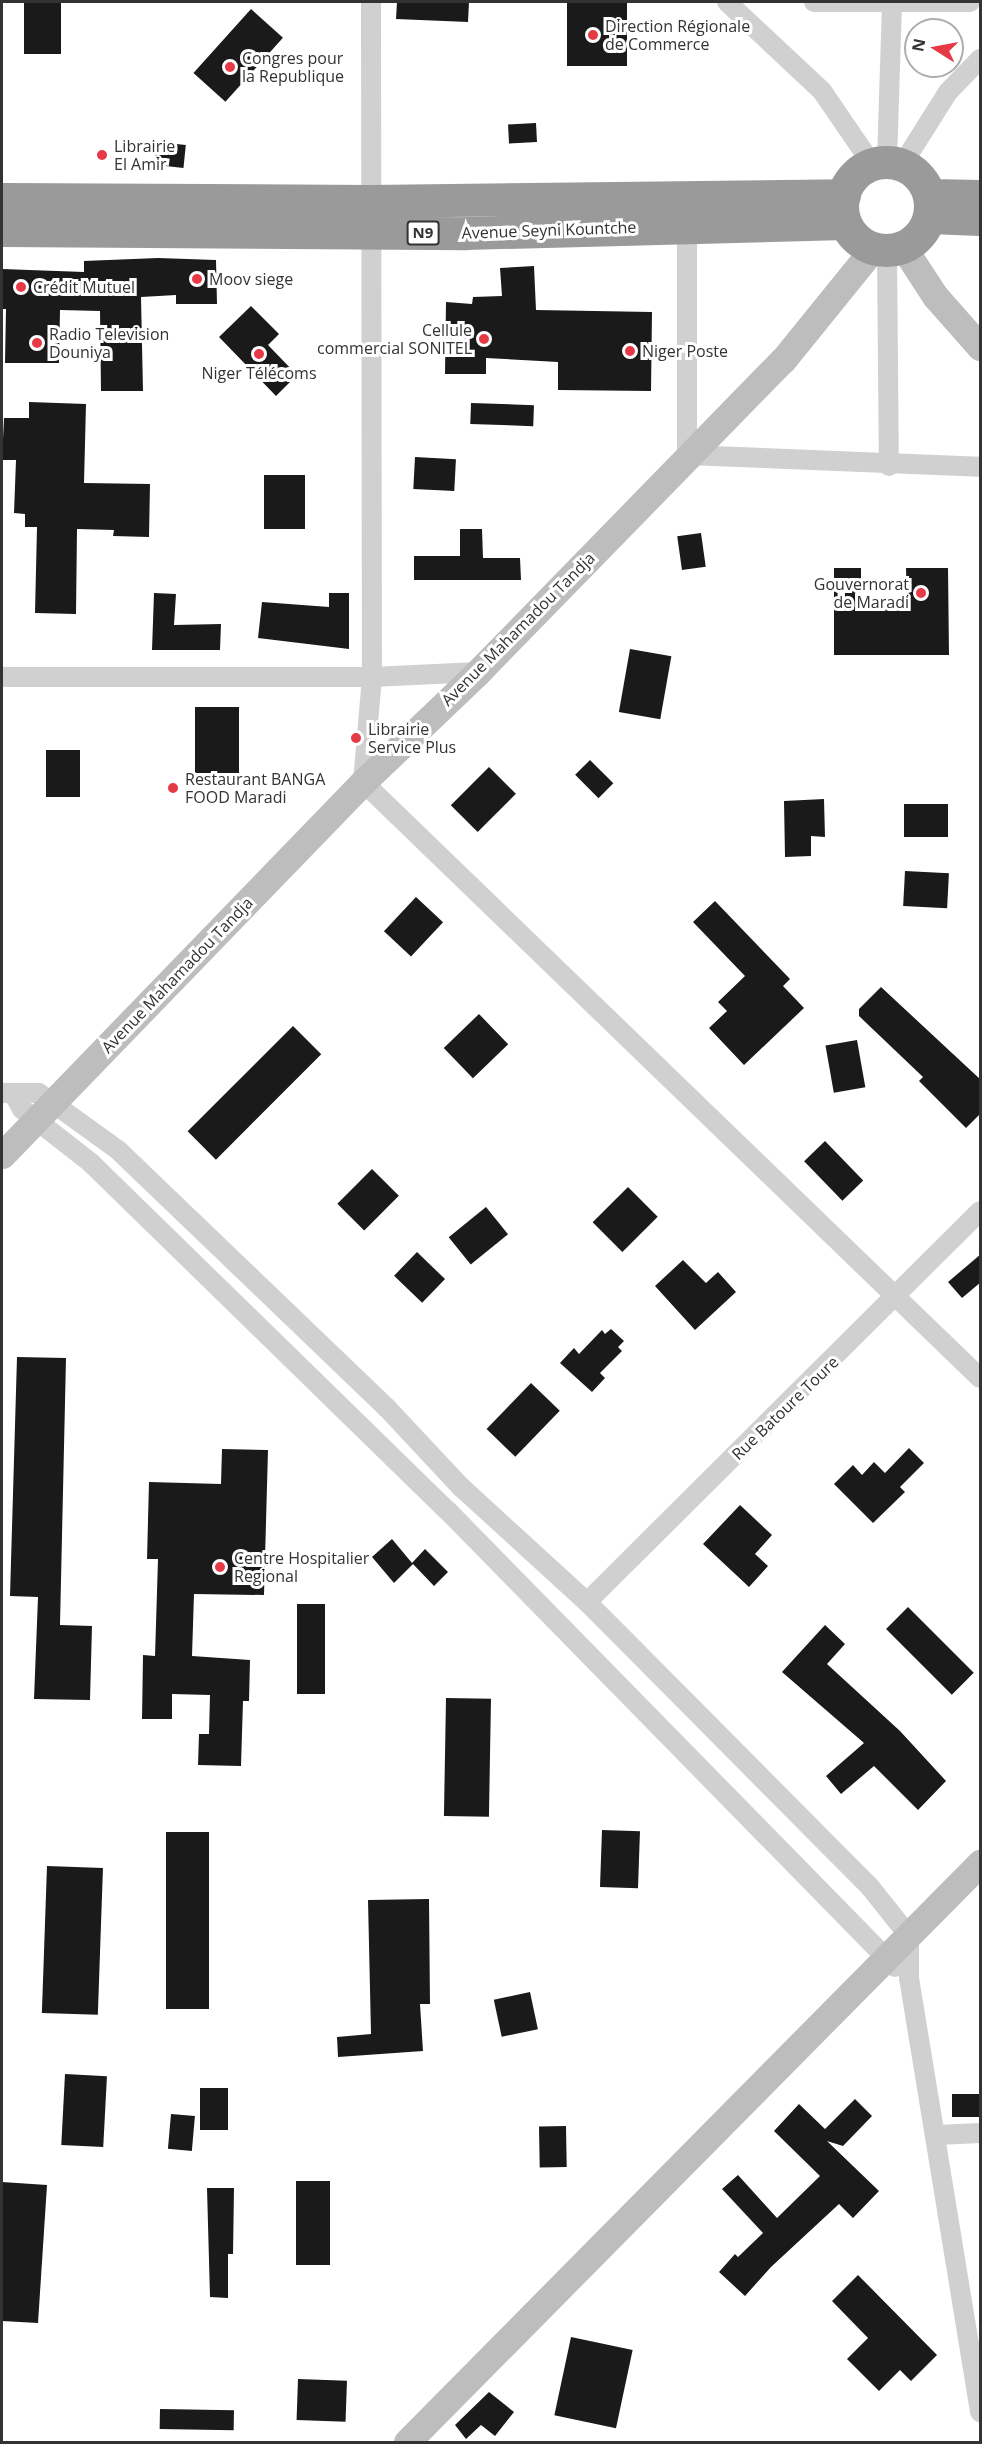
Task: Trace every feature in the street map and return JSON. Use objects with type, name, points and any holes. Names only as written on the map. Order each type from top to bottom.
[{"type":"highway","points":[[887,164],[915,173],[929,206],[917,238],[888,249],[856,239],[844,209],[858,172],[887,164]]},
{"type":"highway","points":[[929,206],[981,195]]},
{"type":"highway","name":"Avenue Seyni Kountche","points":[[2,199],[371,217]]},
{"type":"highway","points":[[929,206],[981,219]]},
{"type":"highway","name":"Avenue Seyni Kountche","points":[[2,230],[371,217],[844,209]]},
{"type":"main road","points":[[888,249],[981,346]]},
{"type":"main road","name":"Avenue Mahamadou Tandja","points":[[2,1155],[363,782],[477,672],[687,455],[783,360],[888,249]]},
{"type":"main road","points":[[406,2442],[981,1863]]},
{"type":"street","points":[[371,2],[372,677],[363,782],[981,1378]]},
{"type":"street","points":[[727,2],[822,91],[887,164]]},
{"type":"street","points":[[814,2],[892,4],[970,2]]},
{"type":"street","points":[[887,164],[892,4]]},
{"type":"street","points":[[887,164],[981,58]]},
{"type":"street","points":[[687,212],[687,455],[889,466],[981,467]]},
{"type":"street","points":[[888,249],[889,466]]},
{"type":"street","points":[[2,677],[372,677],[477,672]]},
{"type":"street","points":[[7,1093],[39,1092],[47,1110],[91,1163],[207,1279],[447,1510],[841,1908],[886,1960],[909,1978]]},
{"type":"street","points":[[47,1110],[96,1130],[230,1257],[387,1408],[461,1487],[587,1602],[870,1887],[909,1936],[909,1978],[937,2135],[972,2304],[981,2412]]},
{"type":"street","name":"Rue Batoure Toure","points":[[587,1602],[897,1298],[981,1211]]},
{"type":"street","points":[[207,1279],[230,1257]]},
{"type":"street","points":[[937,2135],[981,2133]]},
{"type":"building","points":[[24,2],[61,2],[61,54],[24,54]]},
{"type":"building","points":[[397,2],[469,2],[468,22],[396,19]]},
{"type":"building","points":[[567,2],[627,2],[627,66],[567,66]]},
{"type":"building","points":[[251,9],[283,38],[225,102],[193,73]]},
{"type":"building","points":[[536,123],[537,142],[509,143],[508,124]]},
{"type":"building","points":[[157,142],[186,145],[183,168],[155,165]]},
{"type":"building","points":[[158,258],[216,260],[217,304],[176,304],[176,295],[141,297],[143,391],[101,391],[100,311],[60,310],[59,363],[5,363],[6,309],[2,309],[2,269],[84,272],[84,261]]},
{"type":"building","points":[[534,266],[536,310],[652,312],[651,391],[558,390],[558,362],[486,358],[486,374],[445,374],[446,302],[472,304],[473,297],[502,296],[500,268]]},
{"type":"building","points":[[251,306],[279,334],[268,345],[297,375],[276,396],[219,337]]},
{"type":"building","points":[[29,402],[86,404],[84,483],[150,484],[149,537],[113,536],[114,530],[77,529],[76,614],[35,613],[37,527],[25,527],[25,514],[14,513],[16,460],[2,460],[4,418],[29,418]]},
{"type":"building","points":[[471,403],[534,405],[533,426],[470,424]]},
{"type":"building","points":[[415,457],[456,459],[454,491],[413,489]]},
{"type":"building","points":[[264,475],[305,475],[305,529],[264,529]]},
{"type":"building","points":[[460,529],[482,529],[483,558],[520,558],[521,580],[414,580],[414,556],[460,556]]},
{"type":"building","points":[[701,533],[706,567],[682,570],[677,536]]},
{"type":"building","points":[[834,568],[861,568],[861,606],[907,605],[906,568],[948,568],[949,655],[834,655]]},
{"type":"building","points":[[154,593],[176,594],[174,625],[221,624],[220,650],[152,650]]},
{"type":"building","points":[[329,593],[349,593],[349,649],[258,638],[262,602],[329,607]]},
{"type":"building","points":[[630,649],[671,656],[660,719],[619,712]]},
{"type":"building","points":[[195,707],[239,707],[239,773],[195,773]]},
{"type":"building","points":[[46,750],[80,750],[80,797],[46,797]]},
{"type":"building","points":[[590,760],[613,783],[598,798],[575,775]]},
{"type":"building","points":[[489,767],[516,794],[478,832],[451,805]]},
{"type":"building","points":[[824,799],[825,837],[811,836],[811,856],[785,857],[784,801]]},
{"type":"building","points":[[904,804],[948,804],[948,837],[904,837]]},
{"type":"building","points":[[905,871],[949,873],[947,908],[903,906]]},
{"type":"building","points":[[416,897],[443,922],[411,957],[384,931]]},
{"type":"building","points":[[715,901],[790,979],[783,986],[804,1008],[744,1065],[709,1028],[727,1011],[718,1002],[745,976],[693,922]]},
{"type":"building","points":[[881,987],[981,1080],[981,1113],[966,1128],[919,1081],[923,1077],[859,1016],[859,1009]]},
{"type":"building","points":[[479,1014],[508,1044],[473,1078],[444,1048]]},
{"type":"building","points":[[293,1026],[321,1054],[216,1160],[188,1131]]},
{"type":"building","points":[[857,1040],[865,1087],[834,1093],[825,1046]]},
{"type":"building","points":[[825,1141],[863,1181],[842,1201],[804,1161]]},
{"type":"building","points":[[372,1169],[399,1196],[364,1231],[337,1204]]},
{"type":"building","points":[[628,1187],[658,1217],[622,1252],[593,1222]]},
{"type":"building","points":[[486,1207],[508,1234],[471,1264],[449,1237]]},
{"type":"building","points":[[417,1252],[445,1279],[422,1303],[394,1276]]},
{"type":"building","points":[[981,1254],[981,1282],[962,1298],[948,1282]]},
{"type":"building","points":[[683,1260],[706,1283],[718,1272],[736,1292],[695,1330],[655,1286]]},
{"type":"building","points":[[611,1329],[624,1341],[618,1347],[622,1351],[600,1373],[605,1378],[592,1392],[560,1363],[574,1348],[579,1354],[602,1330],[605,1334]]},
{"type":"building","points":[[17,1357],[66,1358],[60,1625],[92,1626],[90,1700],[34,1699],[38,1597],[10,1596]]},
{"type":"building","points":[[531,1383],[560,1411],[515,1457],[487,1429]]},
{"type":"building","points":[[909,1448],[924,1463],[900,1487],[905,1492],[873,1523],[834,1484],[853,1465],[862,1475],[874,1462],[885,1473]]},
{"type":"building","points":[[222,1449],[268,1450],[264,1595],[194,1594],[192,1656],[250,1660],[249,1701],[243,1701],[241,1766],[198,1765],[199,1734],[209,1734],[210,1695],[172,1694],[172,1719],[142,1719],[143,1655],[155,1656],[158,1559],[147,1559],[149,1482],[221,1484]]},
{"type":"building","points":[[740,1505],[772,1535],[755,1554],[768,1566],[749,1587],[703,1544]]},
{"type":"building","points":[[392,1539],[412,1563],[425,1549],[448,1572],[434,1586],[413,1564],[394,1583],[372,1557]]},
{"type":"building","points":[[297,1604],[325,1604],[325,1694],[297,1694]]},
{"type":"building","points":[[908,1607],[974,1673],[952,1695],[886,1629]]},
{"type":"building","points":[[825,1625],[845,1644],[827,1664],[900,1731],[946,1781],[918,1810],[874,1766],[841,1794],[826,1776],[864,1743],[782,1672]]},
{"type":"building","points":[[446,1698],[491,1699],[489,1817],[444,1816]]},
{"type":"building","points":[[602,1830],[640,1831],[638,1888],[600,1887]]},
{"type":"building","points":[[166,1832],[209,1832],[209,2009],[166,2009]]},
{"type":"building","points":[[47,1866],[103,1868],[98,2015],[42,2013]]},
{"type":"building","points":[[429,1899],[430,2004],[420,2004],[423,2051],[338,2057],[337,2037],[371,2034],[368,1900]]},
{"type":"building","points":[[530,1992],[538,2029],[502,2037],[494,2000]]},
{"type":"building","points":[[65,2074],[107,2076],[103,2147],[61,2145]]},
{"type":"building","points":[[200,2088],[228,2088],[228,2130],[200,2130]]},
{"type":"building","points":[[952,2094],[980,2094],[980,2117],[952,2117]]},
{"type":"building","points":[[855,2099],[872,2116],[843,2146],[827,2141],[879,2191],[853,2218],[839,2204],[771,2267],[745,2296],[719,2272],[735,2254],[738,2257],[763,2233],[722,2189],[738,2175],[777,2218],[820,2176],[774,2131],[799,2104],[825,2129]]},
{"type":"building","points":[[171,2114],[195,2116],[192,2151],[168,2149]]},
{"type":"building","points":[[539,2126],[566,2126],[567,2167],[540,2167]]},
{"type":"building","points":[[296,2181],[330,2181],[330,2265],[296,2265]]},
{"type":"building","points":[[2,2182],[47,2185],[38,2323],[2,2321]]},
{"type":"building","points":[[207,2188],[234,2188],[233,2254],[228,2254],[228,2298],[210,2297]]},
{"type":"building","points":[[858,2275],[937,2355],[911,2381],[900,2370],[879,2391],[847,2359],[868,2338],[832,2301]]},
{"type":"building","points":[[571,2337],[633,2350],[616,2428],[554,2415]]},
{"type":"building","points":[[298,2379],[347,2381],[346,2422],[297,2420]]},
{"type":"building","points":[[489,2392],[514,2412],[495,2436],[481,2425],[466,2439],[455,2425]]},
{"type":"building","points":[[160,2409],[234,2410],[234,2430],[160,2429]]},
{"type":"place","name":"Direction Régionale de Commerce","points":[[593,35]]},
{"type":"place","name":"Congres pour la Republique","points":[[230,67]]},
{"type":"place","name":"Librairie El Amir","points":[[102,155]]},
{"type":"place","name":"Moov siege","points":[[197,279]]},
{"type":"place","name":"Crédit Mutuel","points":[[21,287]]},
{"type":"place","name":"Cellule commercial SONITEL","points":[[484,339]]},
{"type":"place","name":"Radio Television Douniya","points":[[37,343]]},
{"type":"place","name":"Niger Poste","points":[[630,351]]},
{"type":"place","name":"Niger Télécoms","points":[[259,354]]},
{"type":"place","name":"Gouvernorat de Maradi","points":[[921,593]]},
{"type":"place","name":"Librairie Service Plus","points":[[356,738]]},
{"type":"place","name":"Restaurant BANGA FOOD Maradi","points":[[173,788]]},
{"type":"place","name":"Centre Hospitalier Regional","points":[[220,1567]]}]
